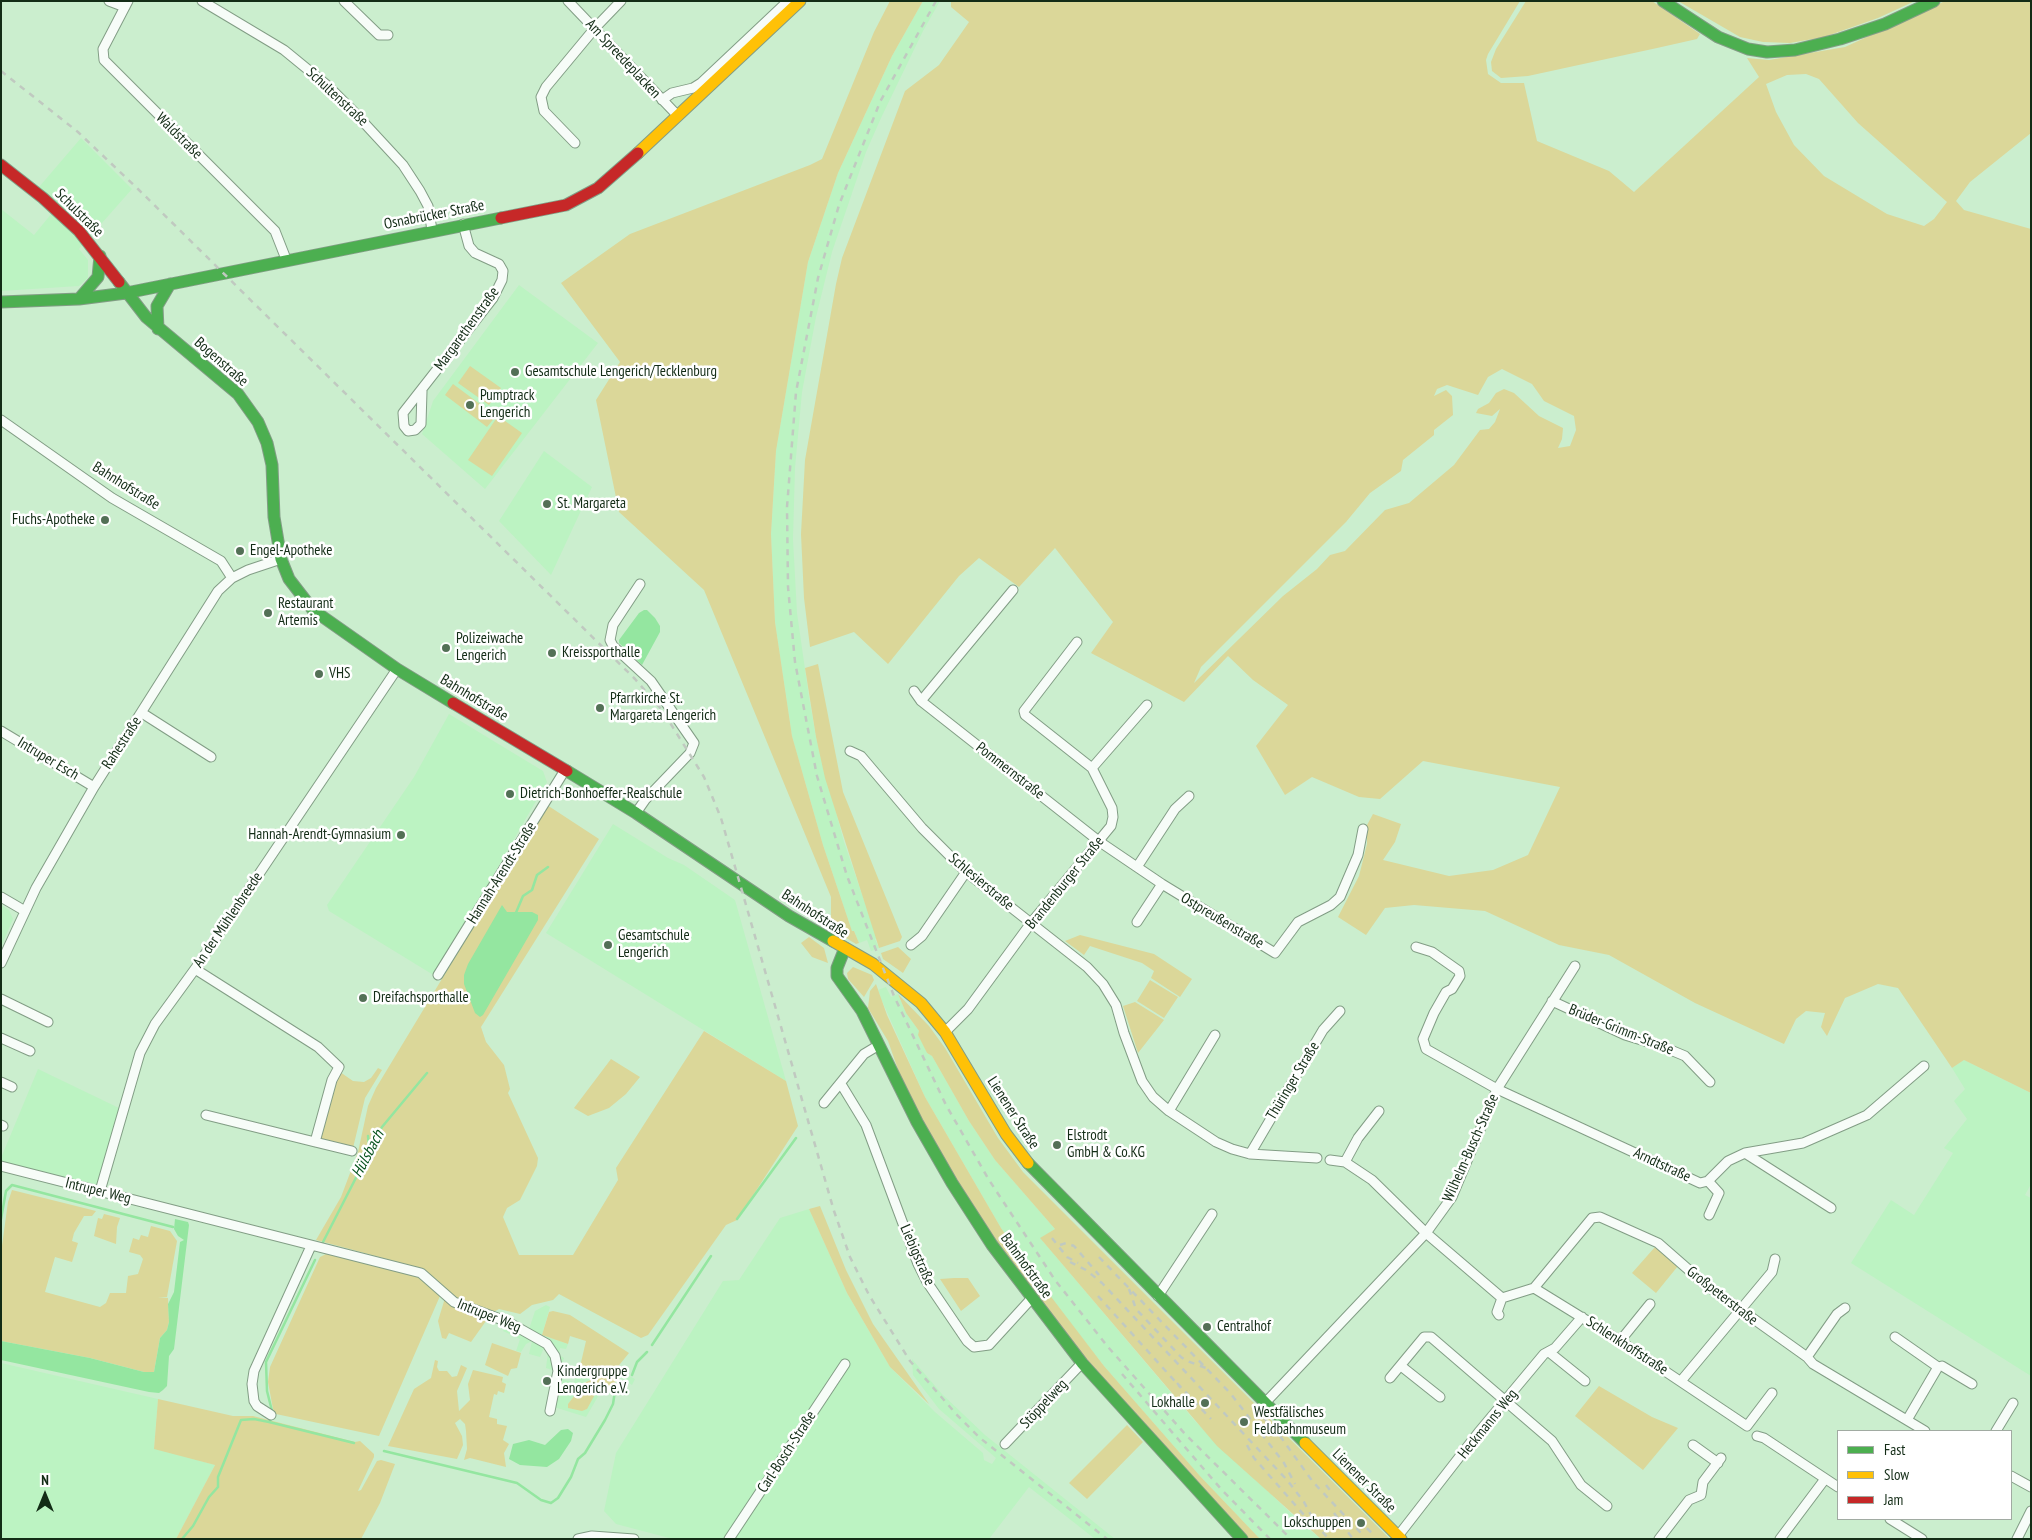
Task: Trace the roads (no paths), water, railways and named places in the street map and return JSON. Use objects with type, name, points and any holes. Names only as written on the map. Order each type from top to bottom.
[{"type":"street","points":[[110,1],[127,4]]},
{"type":"street","name":"Schultenstraße","points":[[202,1],[284,50],[328,86],[403,165],[428,206],[432,230]]},
{"type":"street","points":[[344,1],[379,35],[388,34]]},
{"type":"street","name":"Am Spreedeplacken","points":[[568,1],[678,116]]},
{"type":"street","points":[[575,143],[544,111],[541,97],[546,87],[595,28],[621,1]]},
{"type":"street","points":[[662,100],[672,93],[693,88],[701,83],[788,1]]},
{"type":"street","name":"Osnabrücker Straße","points":[[1,302],[79,299],[126,293],[286,259],[566,204],[584,196],[616,174],[800,1]]},
{"type":"street","points":[[1663,1],[1725,40],[1748,49],[1767,52],[1795,50],[1840,40],[1885,24],[1934,1]]},
{"type":"street","name":"Waldstraße","points":[[127,4],[103,49],[104,60],[275,231],[286,259]]},
{"type":"street","name":"Schulstraße","points":[[1,165],[55,208],[100,256],[126,293]]},
{"type":"street","name":"Margarethenstraße","points":[[422,391],[493,298],[502,280],[503,271],[499,264],[475,253],[469,246],[463,224]]},
{"type":"street","points":[[79,299],[89,290],[98,276],[100,256]]},
{"type":"street","points":[[158,329],[157,306],[170,284]]},
{"type":"street","name":"Bogenstraße","points":[[126,293],[139,311],[158,329],[224,380],[238,394],[258,422],[267,443],[272,465],[274,517],[281,559]]},
{"type":"street","name":"Bahnhofstraße","points":[[1,420],[112,498],[221,561],[232,578]]},
{"type":"street","name":"Rahestraße","points":[[1,963],[25,911],[94,787],[218,591],[232,578],[248,570],[281,559]]},
{"type":"street","name":"Bahnhofstraße","points":[[281,559],[289,579],[313,610],[346,636],[636,813],[789,916],[845,948],[837,968],[837,976],[862,1011],[894,1080],[952,1183],[992,1245],[1031,1299],[1082,1363],[1242,1539]]},
{"type":"street","points":[[636,813],[690,753],[694,743],[651,681],[613,646],[610,640],[613,625],[640,584]]},
{"type":"street","points":[[921,701],[1013,590]]},
{"type":"street","name":"Brandenburger Straße","points":[[945,1032],[968,1009],[1031,924],[1100,842],[1111,826],[1112,808],[1092,768],[1025,715],[1024,711],[1077,642]]},
{"type":"street","name":"An der Mühlenbreede","points":[[100,1191],[140,1052],[155,1024],[195,969],[398,669]]},
{"type":"street","name":"Pommernstraße","points":[[914,691],[921,701],[1100,842]]},
{"type":"street","points":[[1092,768],[1147,705]]},
{"type":"street","points":[[142,713],[212,757]]},
{"type":"street","name":"Intruper Esch","points":[[1,731],[94,787]]},
{"type":"street","name":"Schlesierstraße","points":[[850,751],[861,756],[922,828],[966,872],[1088,967],[1103,984],[1116,1005],[1142,1082],[1153,1097],[1169,1111],[1216,1142],[1250,1154],[1318,1158]]},
{"type":"street","name":"Hannah-Arendt-Straße","points":[[438,975],[565,770]]},
{"type":"street","points":[[1137,868],[1176,808],[1189,796]]},
{"type":"street","name":"Ostpreußenstraße","points":[[1100,842],[1162,884],[1275,953],[1298,922],[1331,905],[1340,897],[1358,855],[1363,829]]},
{"type":"street","points":[[911,945],[922,936],[966,872]]},
{"type":"street","points":[[1137,922],[1162,884]]},
{"type":"street","points":[[1,897],[25,911]]},
{"type":"street","name":"Arndtstraße","points":[[1416,947],[1432,952],[1458,971],[1460,976],[1452,989],[1446,992],[1434,1013],[1423,1044],[1426,1049],[1497,1089],[1700,1183],[1708,1181],[1728,1161],[1745,1153],[1803,1143],[1867,1115],[1924,1066]]},
{"type":"street","name":"Lienener Straße","points":[[845,948],[873,964],[904,987],[921,1003],[945,1032],[1006,1134],[1030,1166],[1400,1537]]},
{"type":"street","name":"Wilhelm-Busch-Straße","points":[[1265,1403],[1426,1233],[1452,1197],[1497,1089],[1575,966]]},
{"type":"street","points":[[195,969],[318,1047],[339,1067],[332,1080],[315,1142]]},
{"type":"street","points":[[1,999],[48,1022]]},
{"type":"street","name":"Brüder-Grimm-Straße","points":[[1552,1001],[1625,1035],[1662,1046],[1685,1056],[1710,1082]]},
{"type":"street","name":"Thüringer Straße","points":[[1250,1154],[1323,1030],[1340,1010]]},
{"type":"street","points":[[1169,1111],[1215,1035]]},
{"type":"street","points":[[1,1038],[30,1051]]},
{"type":"street","points":[[824,1103],[864,1054],[879,1045]]},
{"type":"street","points":[[1,1082],[12,1087]]},
{"type":"street","name":"Liebigstraße","points":[[841,1084],[866,1126],[918,1264],[927,1282],[967,1341],[974,1347],[989,1345],[1031,1299]]},
{"type":"street","points":[[1345,1162],[1358,1138],[1379,1111]]},
{"type":"street","points":[[206,1115],[352,1151]]},
{"type":"street","points":[[1745,1153],[1831,1208]]},
{"type":"street","points":[[1330,1160],[1345,1162],[1372,1180],[1426,1233],[1502,1298]]},
{"type":"street","name":"Intruper Weg","points":[[1,1166],[421,1273],[454,1302],[508,1322],[547,1344],[555,1356],[558,1371],[550,1411]]},
{"type":"street","points":[[1708,1181],[1719,1193],[1709,1215]]},
{"type":"street","points":[[1158,1296],[1212,1214]]},
{"type":"street","name":"Großpeterstraße","points":[[1534,1288],[1592,1218],[1600,1217],[1658,1244],[1740,1311],[1807,1357],[1813,1364],[1835,1379],[1923,1430]]},
{"type":"street","points":[[271,1415],[257,1406],[254,1401],[252,1384],[254,1371],[312,1246]]},
{"type":"street","points":[[1681,1381],[1772,1272],[1774,1259]]},
{"type":"street","points":[[1502,1298],[1534,1288]]},
{"type":"street","name":"Schlenkhoffstraße","points":[[1534,1288],[1620,1340],[1747,1426],[1772,1393]]},
{"type":"street","points":[[1499,1315],[1497,1312],[1502,1298]]},
{"type":"street","points":[[1620,1340],[1650,1304]]},
{"type":"street","points":[[1807,1357],[1837,1314],[1845,1308]]},
{"type":"street","name":"Heckmanns Weg","points":[[1400,1537],[1505,1402],[1582,1317]]},
{"type":"street","points":[[1390,1378],[1424,1338],[1431,1337],[1552,1441],[1581,1485],[1607,1506]]},
{"type":"street","points":[[1895,1337],[1938,1367],[1942,1366],[1972,1384]]},
{"type":"street","points":[[1549,1352],[1585,1381]]},
{"type":"street","name":"Stöppelweg","points":[[1005,1444],[1082,1363]]},
{"type":"street","name":"Carl-Bosch-Straße","points":[[729,1539],[845,1364]]},
{"type":"street","points":[[1401,1366],[1440,1397]]},
{"type":"street","points":[[1907,1420],[1938,1367]]},
{"type":"street","points":[[1997,1430],[2013,1403]]},
{"type":"street","points":[[1757,1436],[1764,1438],[1837,1486]]},
{"type":"street","points":[[1659,1539],[1689,1500],[1701,1495],[1703,1482],[1720,1460],[1694,1445]]},
{"type":"street","points":[[2012,1477],[2031,1487]]},
{"type":"street","points":[[1780,1539],[1825,1479]]},
{"type":"street","points":[[2016,1539],[2031,1511]]},
{"type":"street","points":[[1892,1520],[1922,1539]]},
{"type":"street","points":[[578,1539],[592,1536],[634,1539]]},
{"type":"waterway","name":"Hülsbach","points":[[515,915],[523,896],[532,890],[537,875],[548,867]]},
{"type":"waterway","name":"Hülsbach","points":[[322,1244],[382,1127],[427,1073]]},
{"type":"waterway","points":[[368,1136],[369,1147]]},
{"type":"waterway","points":[[737,1219],[796,1138]]},
{"type":"waterway","points":[[1,1219],[6,1191],[12,1185],[173,1227]]},
{"type":"waterway","points":[[652,1345],[711,1256]]},
{"type":"waterway","name":"Hülsbach","points":[[272,1411],[267,1391],[266,1362],[315,1260]]},
{"type":"waterway","points":[[632,1375],[637,1362],[647,1352]]},
{"type":"waterway","points":[[384,1451],[517,1483],[541,1500],[551,1503],[558,1498],[571,1477],[578,1459],[585,1453],[605,1420],[613,1404],[615,1391],[625,1385]]},
{"type":"waterway","name":"Hülsbach","points":[[182,1539],[193,1526],[209,1497],[218,1487],[218,1477],[241,1420],[254,1419],[269,1422],[271,1419]]},
{"type":"waterway","points":[[269,1422],[354,1443]]},
{"type":"railway","points":[[936,1],[880,102],[839,205],[818,278],[796,392],[787,507],[788,587],[795,662],[817,776],[847,876],[894,996],[946,1105],[989,1180],[1055,1280],[1108,1347],[1185,1434],[1291,1539]]},
{"type":"railway","points":[[1,71],[78,132],[138,189],[635,679],[662,710],[704,777],[721,818],[834,1211],[850,1257],[869,1295],[910,1361],[957,1415],[980,1438],[1107,1539]]},
{"type":"railway","points":[[1052,1238],[1067,1257],[1078,1263]]},
{"type":"railway","points":[[1060,1245],[1066,1243],[1074,1246],[1099,1275]]},
{"type":"railway","points":[[1099,1257],[1231,1394],[1284,1463],[1295,1484]]},
{"type":"railway","points":[[1070,1262],[1086,1270],[1102,1283],[1287,1480],[1304,1502],[1317,1526],[1329,1539]]},
{"type":"railway","points":[[1129,1289],[1136,1309],[1181,1357],[1206,1368]]},
{"type":"railway","points":[[1098,1296],[1181,1388]]},
{"type":"railway","points":[[1122,1374],[1221,1489],[1270,1539]]},
{"type":"railway","points":[[1177,1383],[1211,1419]]},
{"type":"railway","points":[[1264,1418],[1279,1435]]},
{"type":"railway","points":[[1280,1436],[1313,1482],[1361,1533]]},
{"type":"railway","points":[[1247,1445],[1254,1458],[1311,1523]]},
{"type":"railway","points":[[1326,1485],[1330,1490]]},
{"type":"railway","points":[[1334,1513],[1353,1539]]},
{"type":"railway","points":[[1358,1520],[1373,1534]]},
{"type":"place","name":"Gesamtschule Lengerich/Tecklenburg","points":[[515,372]]},
{"type":"place","name":"Pumptrack Lengerich","points":[[470,405]]},
{"type":"place","name":"St. Margareta","points":[[547,504]]},
{"type":"place","name":"Fuchs-Apotheke","points":[[105,520]]},
{"type":"place","name":"Engel-Apotheke","points":[[240,551]]},
{"type":"place","name":"Restaurant Artemis","points":[[268,613]]},
{"type":"place","name":"Polizeiwache Lengerich","points":[[446,648]]},
{"type":"place","name":"Kreissporthalle","points":[[552,653]]},
{"type":"place","name":"VHS","points":[[319,674]]},
{"type":"place","name":"Pfarrkirche St. Margareta Lengerich","points":[[600,708]]},
{"type":"place","name":"Dietrich-Bonhoeffer-Realschule","points":[[510,794]]},
{"type":"place","name":"Hannah-Arendt-Gymnasium","points":[[401,835]]},
{"type":"place","name":"Gesamtschule Lengerich","points":[[608,945]]},
{"type":"place","name":"Dreifachsporthalle","points":[[363,998]]},
{"type":"place","name":"Elstrodt GmbH & Co.KG","points":[[1057,1145]]},
{"type":"place","name":"Centralhof","points":[[1207,1327]]},
{"type":"place","name":"Kindergruppe Lengerich e.V.","points":[[547,1381]]},
{"type":"place","name":"Lokhalle","points":[[1205,1403]]},
{"type":"place","name":"Westfälisches Feldbahnmuseum","points":[[1244,1422]]},
{"type":"place","name":"Lokschuppen","points":[[1361,1523]]}]
